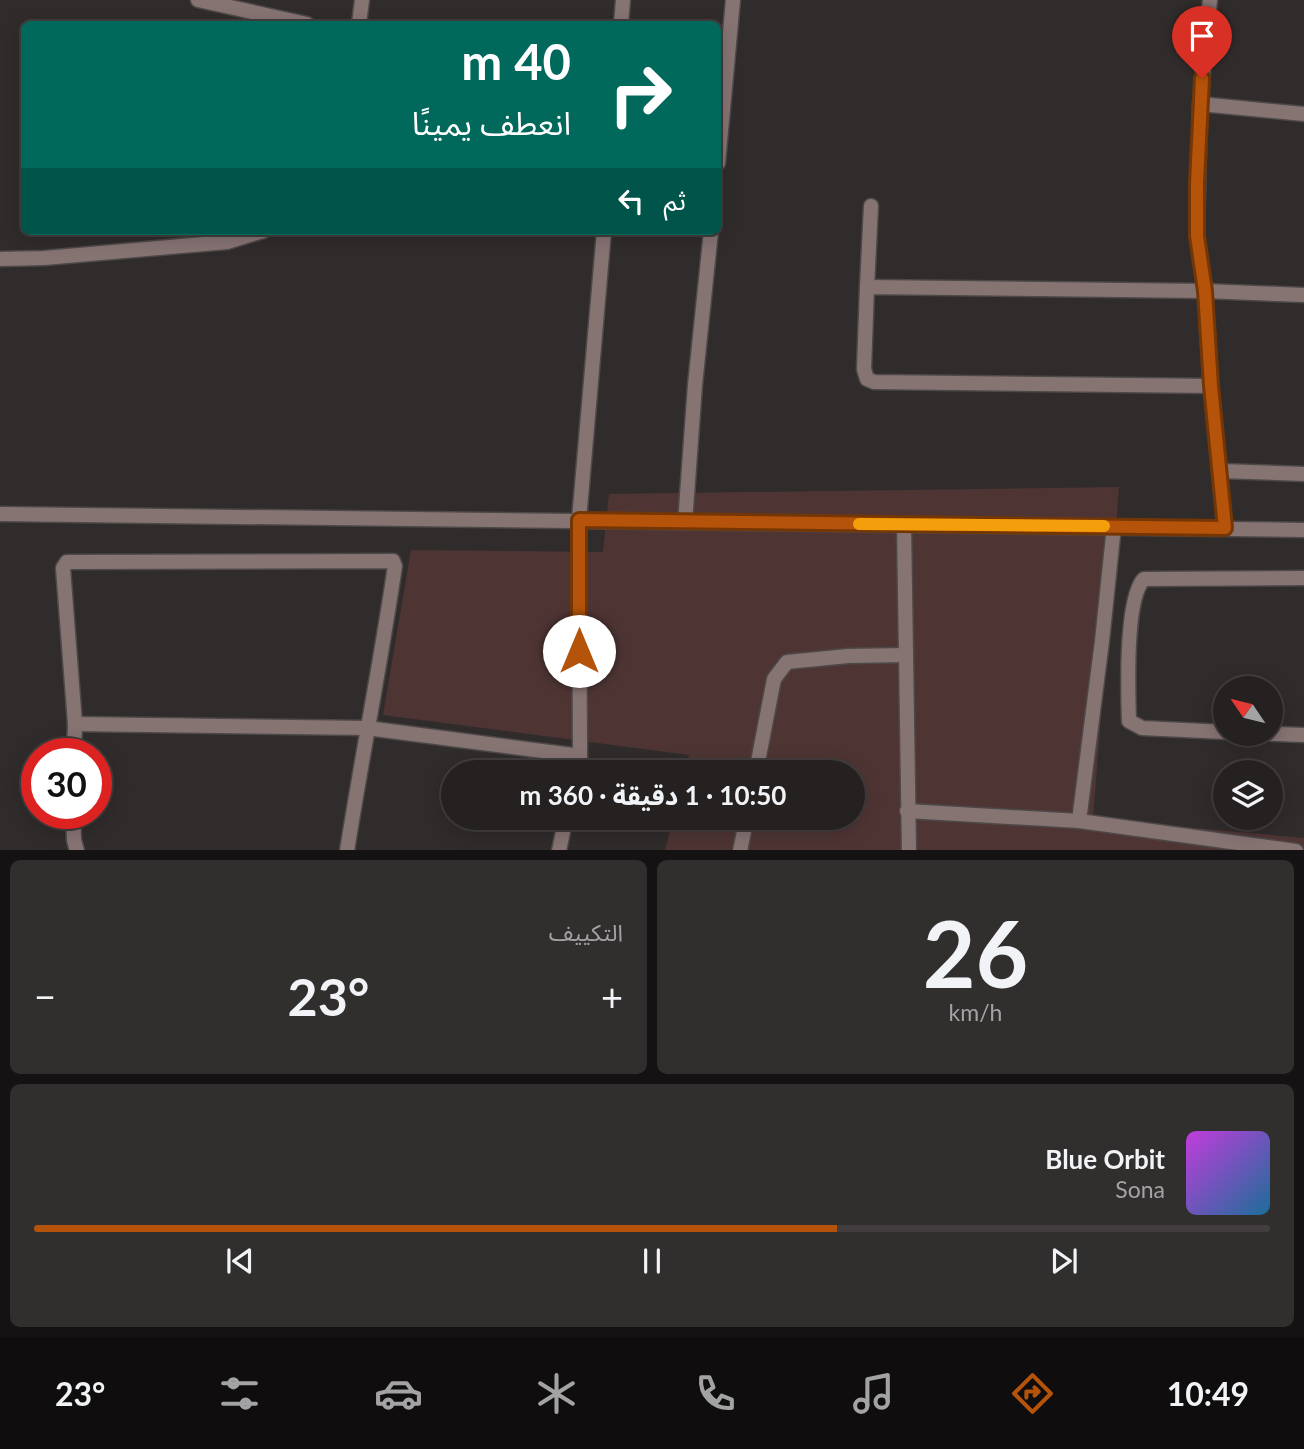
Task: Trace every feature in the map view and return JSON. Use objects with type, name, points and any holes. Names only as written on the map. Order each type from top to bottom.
[{"type":"street","points":[[198,0],[293,21]]},
{"type":"street","points":[[359,21],[362,0]]},
{"type":"street","points":[[621,21],[623,0]]},
{"type":"street","points":[[721,130],[733,0]]},
{"type":"street","points":[[1210,0],[1200,104],[1197,236],[1205,291],[1225,528]]},
{"type":"street","points":[[1200,104],[1304,114]]},
{"type":"street","points":[[871,206],[864,369],[867,379],[874,383],[1211,386]]},
{"type":"street","points":[[0,258],[44,258],[227,242],[249,235]]},
{"type":"street","points":[[579,760],[579,520],[603,235]]},
{"type":"street","points":[[685,523],[695,385],[711,235]]},
{"type":"street","points":[[867,287],[1205,291],[1304,295]]},
{"type":"street","points":[[1221,471],[1304,474]]},
{"type":"street","points":[[0,514],[1304,530]]},
{"type":"street","points":[[904,524],[909,850]]},
{"type":"street","points":[[1079,821],[1114,527]]},
{"type":"street","points":[[75,738],[63,568],[67,562],[393,561],[395,566],[381,657],[347,850]]},
{"type":"street","points":[[1213,731],[1142,728],[1129,721],[1128,657],[1137,589],[1144,579],[1304,578]]},
{"type":"street","points":[[758,760],[774,679],[787,662],[848,656],[906,655]]},
{"type":"street","points":[[75,724],[367,728],[580,756]]},
{"type":"street","points":[[1283,735],[1304,736]]},
{"type":"street","points":[[907,811],[1079,821],[1296,850]]},
{"type":"street","points":[[74,829],[77,850]]},
{"type":"street","points":[[559,850],[563,830]]},
{"type":"street","points":[[740,850],[744,830]]},
{"type":"shaded area","points":[[1119,487],[1093,819],[1304,838],[1304,850],[665,850],[670,830],[865,830],[865,760],[688,760],[689,755],[383,715],[411,550],[603,552],[609,494]]},
{"type":"slow traffic","points":[[859,524],[1104,526]]},
{"type":"route","points":[[579,651],[579,520],[1225,528],[1205,291],[1197,236],[1202,78]]}]
